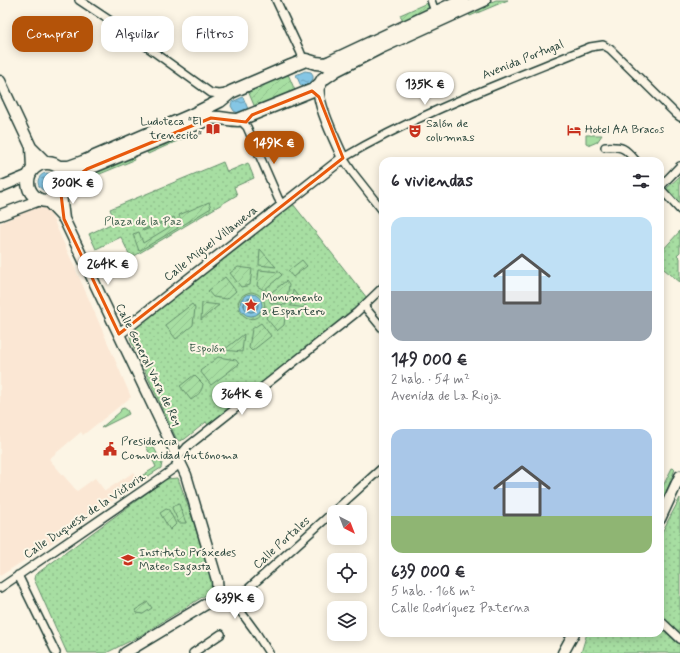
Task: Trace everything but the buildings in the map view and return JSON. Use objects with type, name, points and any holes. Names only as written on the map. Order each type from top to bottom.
[{"type":"main road","points":[[312,62],[321,68],[323,73],[321,82],[314,94],[252,115],[232,119],[219,117],[210,118],[75,175],[53,200],[36,198],[29,190],[27,179],[30,172],[36,165],[46,162],[59,167],[69,167],[84,162],[190,116],[214,98],[291,66],[312,62],[325,64],[462,0]]},
{"type":"main road","points":[[321,82],[336,70],[381,47],[484,0]]},
{"type":"main road","points":[[0,81],[31,147],[46,162]]},
{"type":"main road","points":[[314,94],[336,144],[344,158]]},
{"type":"main road","points":[[214,98],[222,114],[232,119]]},
{"type":"main road","points":[[30,172],[31,147]]},
{"type":"main road","name":"Avenida Portugal","points":[[282,205],[344,158]]},
{"type":"main road","points":[[59,167],[64,174],[63,189]]},
{"type":"main road","points":[[0,187],[30,172]]},
{"type":"main road","name":"Calle General Vara de Rey","points":[[63,189],[64,219]]},
{"type":"main road","points":[[0,215],[44,200]]},
{"type":"main road","name":"Calle General Vara de Rey","points":[[44,200],[64,219],[186,475],[216,572],[218,590]]},
{"type":"main road","name":"Calle Miguel Villanueva","points":[[119,334],[282,205]]},
{"type":"main road","points":[[664,510],[680,476]]},
{"type":"main road","points":[[125,653],[142,649],[208,603],[218,590]]},
{"type":"main road","points":[[563,653],[572,637]]},
{"type":"street","points":[[79,0],[118,26],[214,98]]},
{"type":"street","points":[[276,0],[302,56],[312,62]]},
{"type":"street","points":[[430,0],[435,12]]},
{"type":"street","name":"Avenida Portugal","points":[[344,158],[416,121],[475,94],[590,47],[602,45],[610,49],[680,117]]},
{"type":"street","points":[[250,133],[248,123],[252,115]]},
{"type":"street","points":[[232,119],[245,125],[250,133],[282,205]]},
{"type":"street","points":[[605,147],[618,146],[623,148],[632,157]]},
{"type":"street","points":[[344,158],[353,173],[379,206]]},
{"type":"street","points":[[664,184],[680,166]]},
{"type":"street","points":[[664,192],[680,210]]},
{"type":"street","name":"Calle Duquesa de la Victoria","points":[[0,588],[175,468],[178,458],[187,448],[364,306],[379,291]]},
{"type":"street","points":[[364,306],[379,324]]},
{"type":"street","name":"Calle Portales","points":[[230,597],[239,597],[379,472]]},
{"type":"street","points":[[18,575],[56,653]]},
{"type":"street","points":[[218,590],[230,597],[270,653]]},
{"type":"street","points":[[664,624],[680,639]]},
{"type":"street","points":[[193,653],[221,634]]},
{"type":"highlighted area","points":[[312,91],[319,97],[343,158],[119,334],[64,219],[61,194],[66,184],[87,169],[211,118],[246,122],[252,115]]},
{"type":"shaded area","points":[[41,205],[48,208],[131,397],[83,435],[81,432],[49,459],[77,491],[95,478],[105,491],[134,472],[140,482],[59,538],[0,576],[0,223]]},
{"type":"green space","points":[[496,0],[508,0],[470,16],[468,12]]},
{"type":"green space","points":[[427,3],[430,9],[404,22],[400,15]]},
{"type":"green space","points":[[288,74],[296,93],[256,110],[248,91]]},
{"type":"green space","points":[[192,130],[193,134],[148,154],[146,150]]},
{"type":"green space","points":[[586,135],[602,135],[597,142],[590,145],[586,143]]},
{"type":"green space","points":[[132,155],[134,160],[95,176],[93,171]]},
{"type":"green space","name":"Plaza de la Paz","points":[[223,162],[227,172],[248,163],[254,178],[234,187],[237,195],[131,258],[121,237],[96,249],[89,234],[115,222],[110,209]]},
{"type":"green space","points":[[680,176],[680,204],[666,189]]},
{"type":"green space","points":[[209,202],[211,208],[183,225],[179,215]]},
{"type":"green space","name":"Espolón","points":[[293,204],[367,298],[209,426],[206,422],[185,439],[179,441],[176,438],[131,341],[130,336],[132,330]]},
{"type":"green space","points":[[174,217],[178,228],[139,251],[133,234],[139,232],[143,243],[171,226],[168,221],[143,231],[142,230]]},
{"type":"green space","points":[[680,231],[680,252],[677,255],[680,258],[680,282],[664,269],[664,249]]},
{"type":"green space","points":[[260,249],[276,267],[259,265]]},
{"type":"green space","points":[[302,260],[307,266],[293,277],[288,271]]},
{"type":"green space","points":[[238,267],[252,269],[250,285],[241,287],[230,273]]},
{"type":"green space","points":[[259,270],[279,272],[282,275],[264,290],[257,286]]},
{"type":"green space","points":[[225,277],[236,291],[227,299],[213,297],[208,291]]},
{"type":"green space","points":[[286,281],[289,285],[286,305],[271,303],[268,295]]},
{"type":"green space","points":[[293,290],[307,308],[291,306]]},
{"type":"green space","points":[[251,292],[258,294],[263,299],[265,305],[264,309],[256,317],[250,319],[241,312],[238,307],[239,301],[243,295]],"holes":[[[252,295],[256,296],[261,301],[260,312],[256,315],[249,316],[241,309],[242,300]]]},
{"type":"green space","points":[[202,303],[219,305],[201,320]]},
{"type":"green space","points":[[192,304],[195,308],[193,325],[176,339],[165,325]]},
{"type":"green space","points":[[270,309],[286,310],[284,325],[277,331],[266,318]]},
{"type":"green space","points":[[261,323],[271,336],[252,351],[249,348],[252,329]]},
{"type":"green space","points":[[244,334],[242,352],[224,350]]},
{"type":"green space","points":[[218,357],[236,360],[239,364],[211,385],[200,371]]},
{"type":"green space","points":[[194,375],[203,384],[199,394],[191,400],[180,386]]},
{"type":"green space","points":[[124,408],[129,414],[101,428],[120,412],[121,409]]},
{"type":"green space","points":[[152,444],[162,463],[161,468],[142,480],[140,477],[156,467],[146,446]]},
{"type":"green space","points":[[672,468],[675,469],[664,498],[664,484]]},
{"type":"green space","points":[[178,478],[193,520],[212,582],[212,591],[138,637],[106,653],[67,653],[34,579],[35,575],[166,479]]},
{"type":"green space","points":[[680,498],[680,653],[581,653],[586,637],[664,637],[664,528]]},
{"type":"green space","points":[[179,504],[186,523],[179,523],[172,508],[173,506]]},
{"type":"green space","points":[[166,509],[169,510],[176,524],[170,530],[160,513]]},
{"type":"green space","points":[[148,602],[152,608],[143,614],[137,613],[135,610]]},
{"type":"water","points":[[305,71],[311,72],[313,79],[310,83],[301,86],[296,75]]},
{"type":"water","points":[[243,97],[248,109],[238,113],[234,111],[231,106],[232,102]]},
{"type":"water","points":[[47,173],[53,176],[56,182],[53,188],[47,191],[41,188],[38,182],[41,176]]},
{"type":"water","points":[[251,294],[259,297],[262,305],[259,313],[251,316],[243,313],[240,305],[243,297]]},
{"type":"place","name":"Ludoteca \"El trenecito\"","points":[[213,129]]},
{"type":"place","name":"Hotel AA Bracos","points":[[574,130]]},
{"type":"place","name":"Salón de columnas","points":[[415,131]]},
{"type":"place","name":"Monumento a Espartero","points":[[251,305]]},
{"type":"place","name":"Presidencia Comunidad Autónoma","points":[[110,449]]},
{"type":"place","name":"Instituto Práxedes Mateo Sagasta","points":[[128,560]]}]
